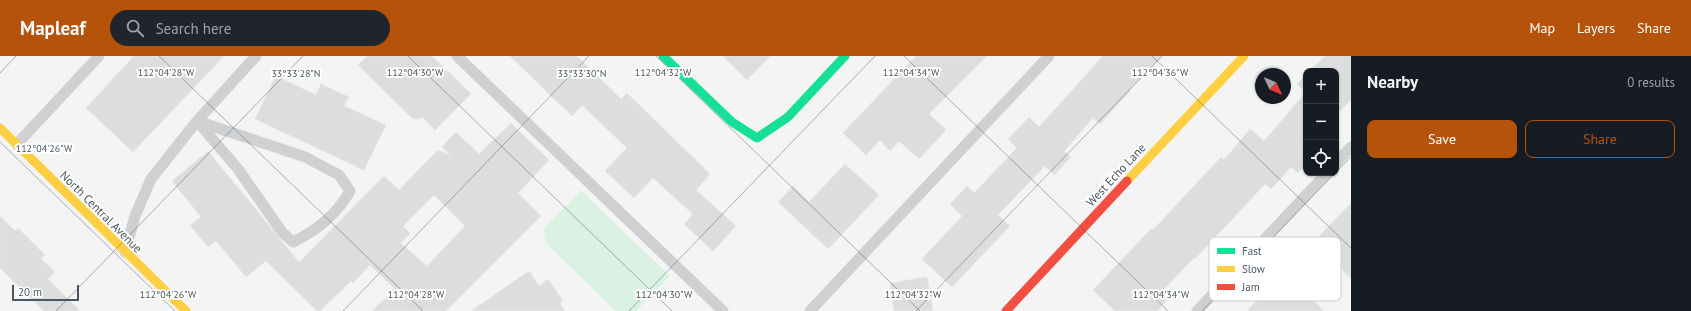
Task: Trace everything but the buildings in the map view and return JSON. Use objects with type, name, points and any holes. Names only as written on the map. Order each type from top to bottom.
[{"type":"street","points":[[663,56],[732,122],[757,138],[788,117],[845,56]]},
{"type":"street","name":"West Echo Lane","points":[[1006,311],[1244,56]]},
{"type":"street","name":"North Central Avenue","points":[[0,128],[125,253],[186,311]]},
{"type":"lane","points":[[17,144],[99,56]]},
{"type":"lane","points":[[125,253],[135,216],[151,179],[197,121],[256,56]]},
{"type":"lane","points":[[457,56],[723,311]]},
{"type":"lane","points":[[810,311],[1049,56]]},
{"type":"lane","points":[[197,121],[305,157],[339,175],[350,191],[342,205],[311,233],[293,242],[282,232],[238,169],[197,121]]},
{"type":"lane","points":[[1339,160],[1351,147]]},
{"type":"lane","points":[[1267,237],[1324,176]]},
{"type":"lane","points":[[1197,311],[1209,298]]},
{"type":"green space","points":[[581,191],[670,276],[636,311],[615,311],[545,242],[544,228]]},
{"type":"traffic: fast","points":[[663,56],[732,122],[757,138],[788,117],[845,56]]},
{"type":"traffic: slow","points":[[1127,181],[1244,56]]},
{"type":"traffic: slow","points":[[0,128],[186,311]]},
{"type":"traffic: jam","points":[[1006,311],[1127,181]]}]
